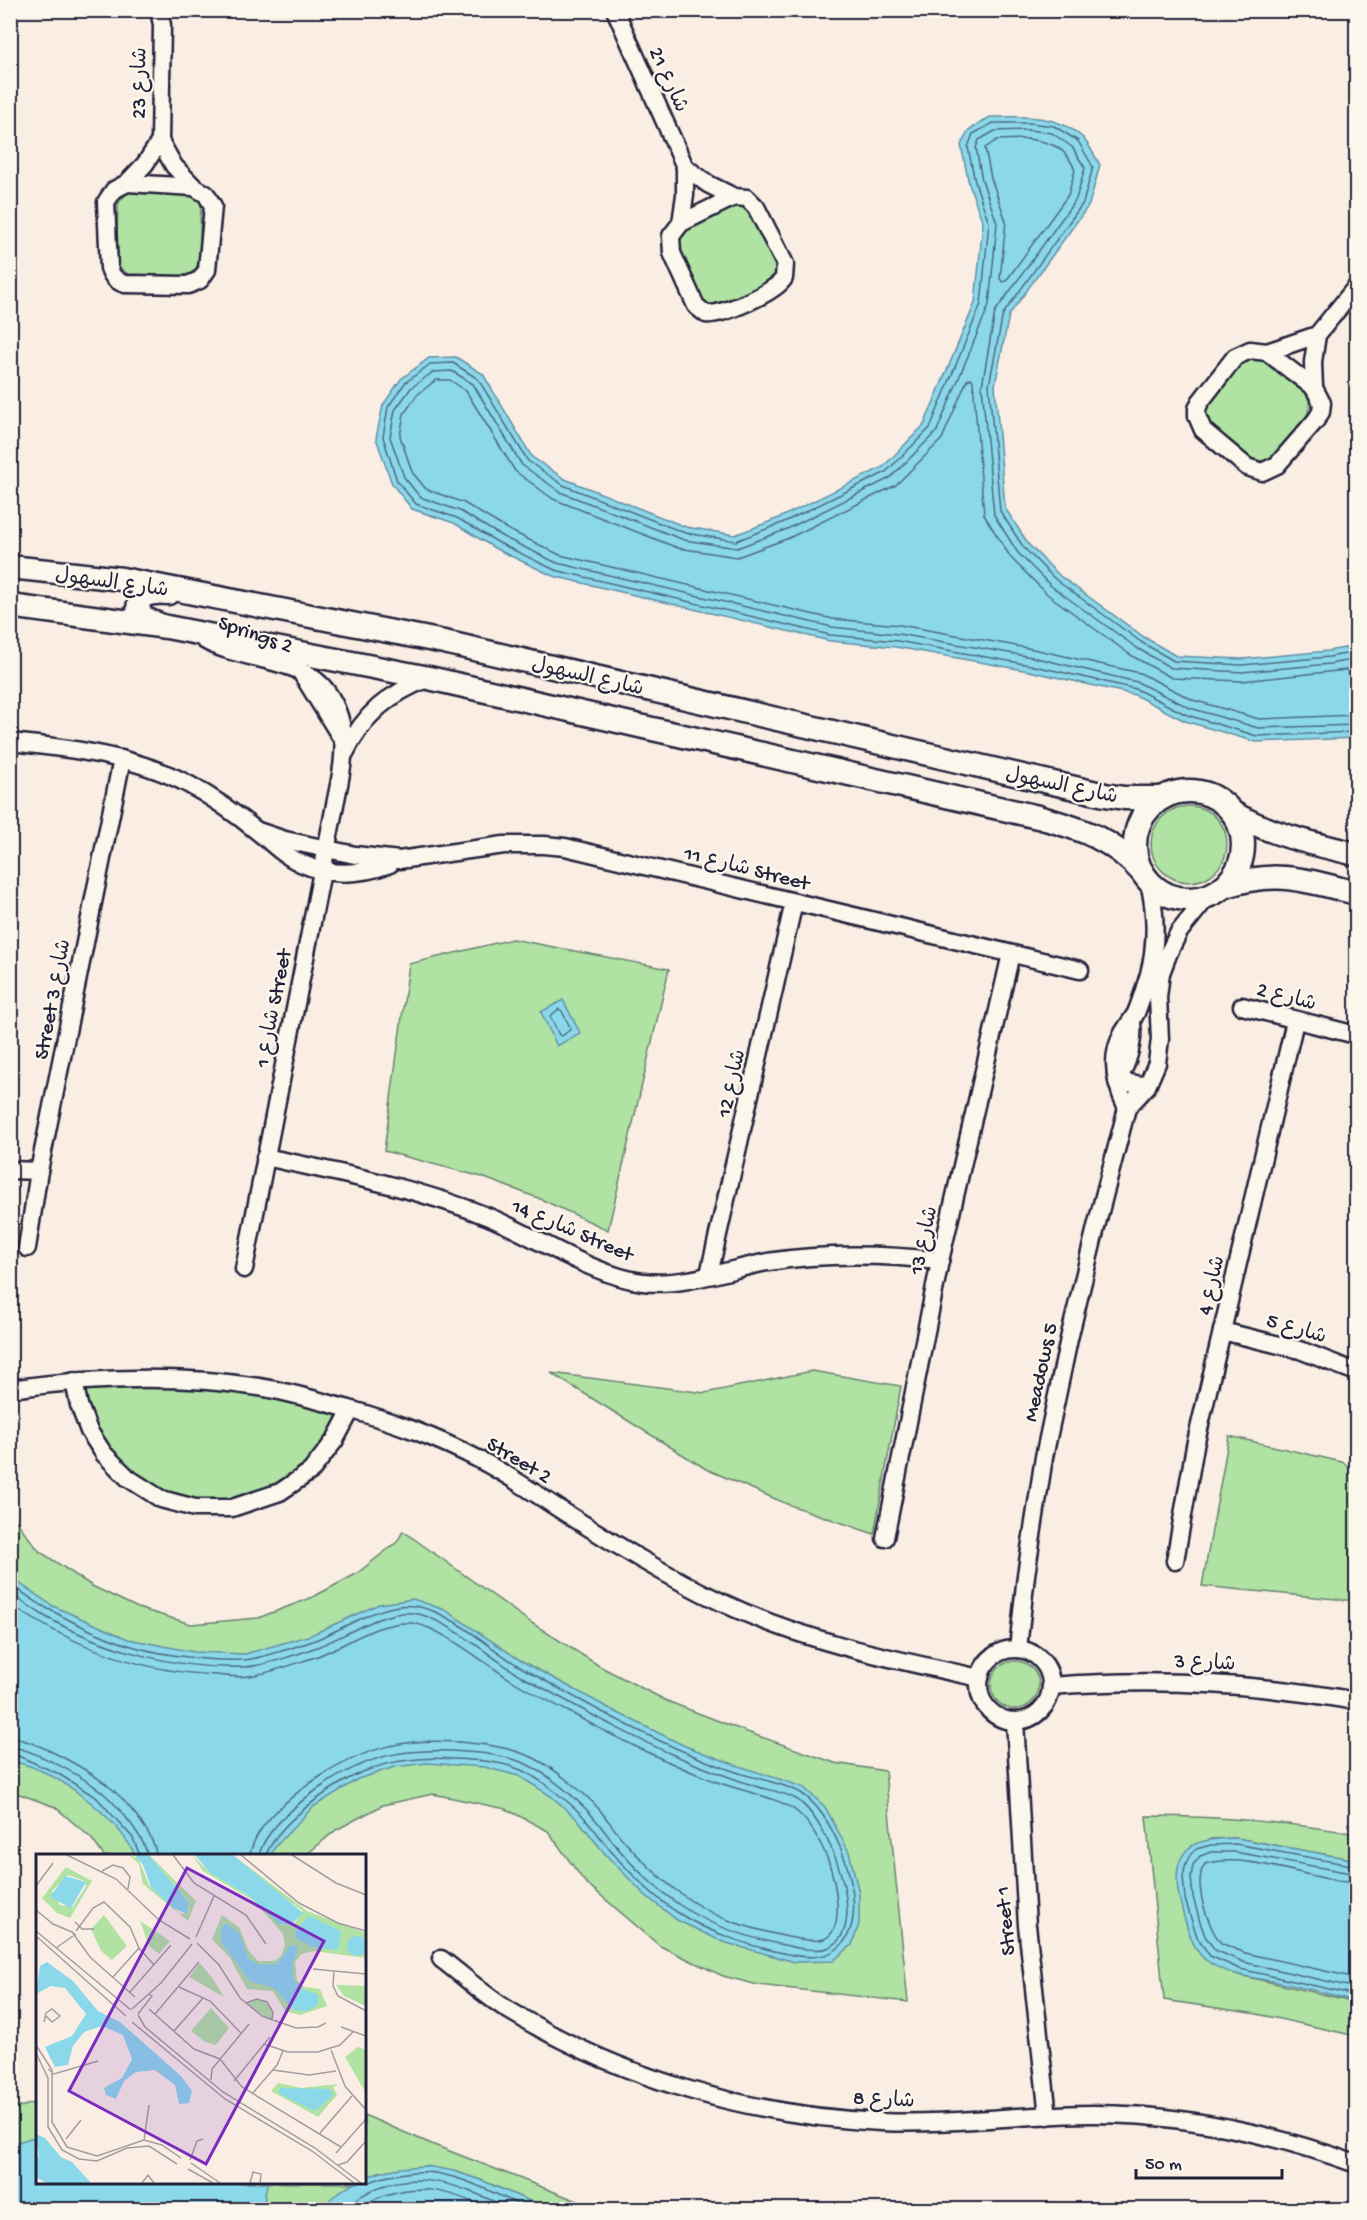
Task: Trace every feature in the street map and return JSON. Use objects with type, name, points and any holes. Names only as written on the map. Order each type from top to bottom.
[{"type":"main road","name":"شارع السهول","points":[[10,567],[122,579],[444,642],[1105,795],[1124,798],[1162,798]]},
{"type":"main road","points":[[167,627],[143,618],[139,613],[140,599],[152,593],[203,594]]},
{"type":"main road","name":"شارع السهول","points":[[10,606],[167,627],[429,678],[1038,816],[1099,837],[1115,847],[1146,877]]},
{"type":"main road","points":[[1356,854],[1283,836],[1233,813],[1209,794],[1193,791],[1177,792],[1162,798],[1149,809],[1140,823],[1135,840],[1136,857],[1146,877],[1162,892],[1177,898],[1193,899],[1250,879],[1278,876],[1297,878],[1356,892]]},
{"type":"main road","points":[[1216,891],[1234,875],[1241,860],[1244,844],[1241,828],[1233,813]]},
{"type":"street","name":"شارع 21","points":[[615,10],[685,167],[685,195],[681,223],[671,236],[672,253],[696,306],[701,311],[713,315],[719,314],[775,289],[784,278],[784,264],[756,207],[747,198],[734,197],[708,184],[685,167]]},
{"type":"street","name":"شارع 23","points":[[160,141],[145,164],[127,183],[114,190],[106,202],[109,268],[114,279],[125,284],[188,285],[205,276],[207,270],[213,206],[206,194],[194,187],[174,166],[160,141],[162,15]]},
{"type":"street","points":[[127,183],[194,187]]},
{"type":"street","points":[[681,223],[734,197]]},
{"type":"street","points":[[1314,388],[1313,362],[1317,336],[1356,287]]},
{"type":"street","points":[[1267,352],[1314,388],[1322,403],[1321,412],[1316,420],[1277,465],[1270,470],[1254,471],[1203,430],[1199,424],[1197,409],[1235,357],[1250,350],[1267,352],[1317,336]]},
{"type":"street","name":"Springs 2","points":[[196,633],[213,646],[280,664],[320,683],[333,702],[341,720],[343,757]]},
{"type":"street","points":[[343,757],[352,738],[365,720],[383,702],[405,688],[429,678]]},
{"type":"street","points":[[10,742],[122,759],[156,770],[189,785],[258,831],[294,860],[323,872]]},
{"type":"street","name":"شارع 1 Street","points":[[244,1269],[323,872],[343,757]]},
{"type":"street","name":"Street شارع 3","points":[[27,1248],[39,1171],[122,759]]},
{"type":"street","name":"شارع 11 Street","points":[[258,831],[285,840],[327,849],[399,860]]},
{"type":"street","name":"شارع 11 Street","points":[[323,872],[338,874],[354,872],[384,866],[399,860],[504,845],[544,845],[585,851],[1080,970]]},
{"type":"street","points":[[1128,1108],[1117,1081],[1125,1065],[1131,1042],[1131,1021],[1149,972],[1154,949],[1154,904],[1146,877]]},
{"type":"street","name":"Meadows 5","points":[[1018,1649],[1026,1575],[1044,1457],[1069,1339],[1128,1108],[1147,1086],[1160,1052],[1158,997],[1161,973],[1179,932],[1216,891]]},
{"type":"street","name":"شارع 12","points":[[709,1274],[794,902]]},
{"type":"street","name":"شارع 13","points":[[885,1538],[940,1261],[1011,954]]},
{"type":"street","name":"شارع 2","points":[[1242,1006],[1356,1035]]},
{"type":"street","points":[[1131,1021],[1159,1027]]},
{"type":"street","name":"شارع 4","points":[[1175,1561],[1195,1446],[1295,1021]]},
{"type":"street","points":[[1117,1081],[1147,1086]]},
{"type":"street","name":"شارع 14 Street","points":[[265,1157],[376,1182],[443,1201],[489,1217],[621,1277],[643,1282],[665,1283],[688,1280],[770,1262],[832,1256],[894,1256],[940,1261]]},
{"type":"street","points":[[10,1170],[39,1171]]},
{"type":"street","name":"شارع 5","points":[[1222,1331],[1300,1350],[1356,1372]]},
{"type":"street","name":"Street 2","points":[[10,1389],[128,1377],[216,1381],[304,1396],[351,1410],[420,1431],[482,1461],[626,1552],[721,1602],[822,1641],[872,1655],[980,1678]]},
{"type":"street","points":[[74,1381],[79,1406],[89,1431],[104,1454],[128,1478],[161,1499],[195,1508],[232,1508],[280,1492],[310,1471],[335,1440],[351,1410]]},
{"type":"street","points":[[1018,1649],[1038,1657],[1046,1665],[1051,1686],[1048,1700],[1040,1711],[1029,1718],[1015,1721],[1005,1719],[987,1708],[979,1688],[985,1666],[993,1656],[1005,1650],[1018,1649]]},
{"type":"street","name":"شارع 3","points":[[1051,1686],[1120,1682],[1209,1683],[1263,1687],[1356,1701]]},
{"type":"street","name":"Street 1","points":[[1015,1721],[1027,1925],[1048,2116]]},
{"type":"street","name":"شارع 8","points":[[441,1959],[508,2010],[555,2037],[656,2080],[718,2098],[825,2117],[880,2122],[936,2122],[1092,2114],[1166,2117],[1251,2131],[1305,2145],[1356,2164]]},
{"type":"green space","points":[[134,190],[190,192],[201,202],[199,261],[191,273],[183,276],[128,274],[116,265],[118,204],[127,192]]},
{"type":"green space","points":[[733,205],[748,208],[776,267],[774,276],[768,282],[718,305],[704,304],[675,242],[682,230]]},
{"type":"green space","points":[[1249,358],[1264,360],[1307,395],[1309,404],[1306,417],[1273,456],[1263,461],[1251,459],[1209,424],[1205,418],[1205,410],[1243,361]]},
{"type":"green space","points":[[1189,806],[1203,809],[1216,817],[1224,830],[1227,844],[1224,858],[1216,871],[1203,879],[1189,882],[1175,879],[1162,871],[1154,858],[1151,844],[1154,830],[1162,817],[1175,809]]},
{"type":"green space","points":[[512,939],[669,969],[608,1230],[538,1198],[482,1177],[384,1151],[409,964]]},
{"type":"green space","points":[[812,1371],[901,1386],[874,1534],[787,1504],[706,1469],[551,1373],[705,1393]]},
{"type":"green space","points":[[128,1377],[304,1396],[351,1410],[311,1471],[232,1508],[161,1499],[104,1454],[74,1381]]},
{"type":"green space","points":[[1229,1436],[1342,1462],[1356,1472],[1356,1601],[1202,1586]]},
{"type":"green space","points":[[14,1518],[39,1551],[92,1586],[138,1608],[191,1624],[258,1618],[313,1597],[356,1574],[397,1542],[403,1531],[530,1622],[601,1667],[667,1701],[835,1763],[885,1771],[908,2002],[758,1985],[723,1976],[660,1946],[584,1881],[548,1831],[506,1809],[433,1794],[383,1805],[336,1830],[307,1854],[103,1854],[91,1838],[55,1807],[11,1791],[11,1519]]},
{"type":"green space","points":[[1010,1661],[1020,1661],[1032,1668],[1039,1680],[1039,1690],[1032,1702],[1020,1709],[1010,1709],[995,1698],[991,1690],[991,1680],[1002,1665]]},
{"type":"green space","points":[[1146,1816],[1251,1820],[1356,1834],[1356,1860],[1236,1838],[1210,1839],[1187,1927],[1199,1951],[1220,1968],[1239,1975],[1356,2002],[1356,2036],[1257,2014],[1164,2000]]},
{"type":"green space","points":[[36,2102],[36,2184],[354,2184],[321,2209],[11,2209],[10,2110]]},
{"type":"green space","points":[[366,2116],[598,2209],[548,2209],[454,2171],[379,2172],[366,2178]]},
{"type":"water","points":[[990,117],[1039,118],[1062,124],[1082,137],[1100,165],[1089,205],[1009,315],[995,385],[1005,508],[1029,545],[1060,576],[1144,637],[1176,656],[1242,659],[1356,646],[1356,738],[1256,742],[1185,721],[1135,695],[1029,671],[896,647],[830,641],[553,576],[496,549],[454,523],[412,509],[392,484],[376,438],[383,405],[401,379],[429,358],[456,357],[483,374],[532,457],[565,479],[686,527],[735,535],[779,518],[883,467],[924,425],[975,303],[983,223],[969,184],[961,145],[969,130]]},
{"type":"water","points":[[563,1000],[580,1033],[557,1046],[541,1012]]},
{"type":"water","points":[[10,1577],[53,1606],[128,1639],[194,1652],[245,1654],[311,1635],[379,1604],[413,1599],[445,1610],[520,1660],[685,1746],[803,1787],[825,1807],[849,1852],[859,1893],[859,1924],[852,1945],[833,1961],[795,1962],[723,1942],[677,1920],[645,1895],[606,1855],[579,1821],[551,1796],[519,1776],[484,1767],[427,1763],[395,1767],[358,1779],[313,1807],[275,1847],[272,1854],[134,1854],[114,1825],[82,1796],[46,1773],[11,1761]]},
{"type":"water","points":[[1236,1838],[1356,1860],[1356,2002],[1317,1991],[1231,1973],[1202,1957],[1192,1941],[1184,1917],[1178,1893],[1178,1868],[1181,1858],[1192,1846],[1208,1840]]},
{"type":"water","points":[[36,2136],[36,2184],[267,2184],[263,2209],[11,2209],[11,2144]]},
{"type":"water","points":[[426,2166],[454,2171],[548,2209],[321,2209],[341,2191],[355,2184],[366,2184],[366,2178],[380,2172]]}]
